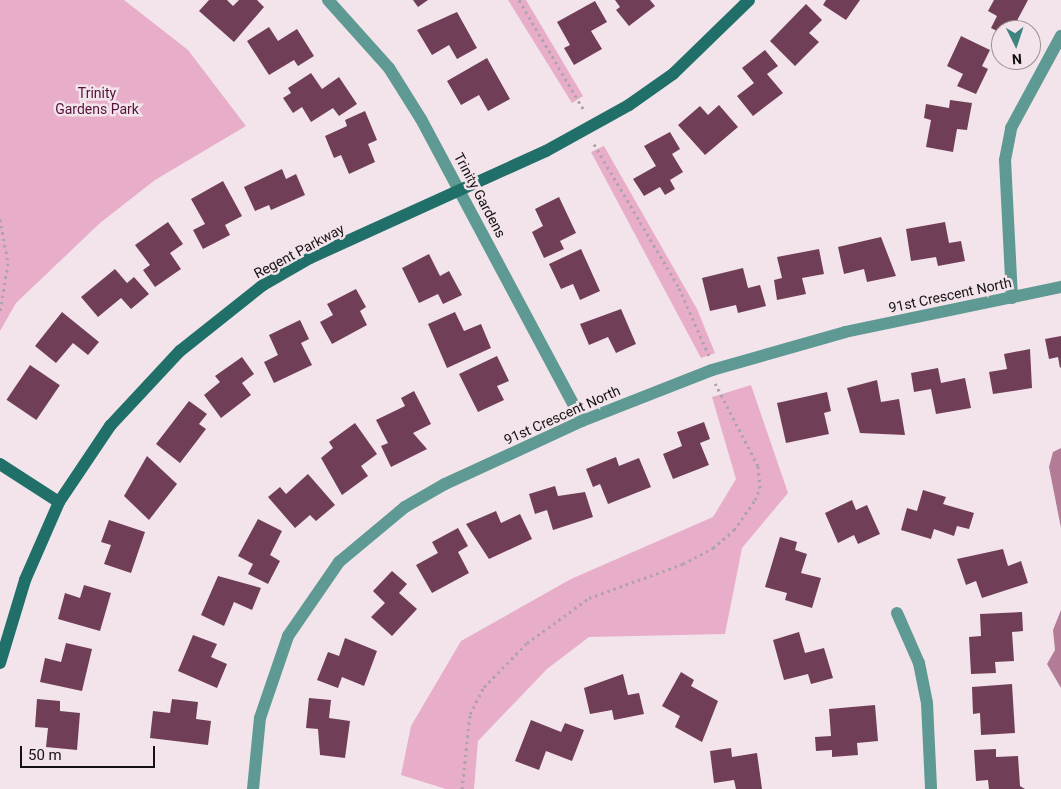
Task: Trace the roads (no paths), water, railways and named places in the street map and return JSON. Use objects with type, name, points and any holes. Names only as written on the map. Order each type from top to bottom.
[{"type":"street","name":"Trinity Gardens","points":[[328,0],[389,68],[461,190],[582,421]]},
{"type":"street","name":"Regent Parkway","points":[[0,664],[25,580],[59,502],[94,448],[139,391],[223,314],[310,258],[546,151],[629,105],[673,74],[749,0]]},
{"type":"street","points":[[1012,298],[1004,196],[1007,152],[1011,128],[1061,36]]},
{"type":"street","name":"91st Crescent North","points":[[253,789],[260,718],[271,678],[293,628],[339,562],[372,531],[429,493],[582,421],[769,352],[1061,288]]},
{"type":"street","points":[[0,464],[59,502]]},
{"type":"street","points":[[897,613],[919,663],[927,703],[931,789]]},
{"type":"park label","name":"Trinity Gardens Park","points":[[97,102]]}]
